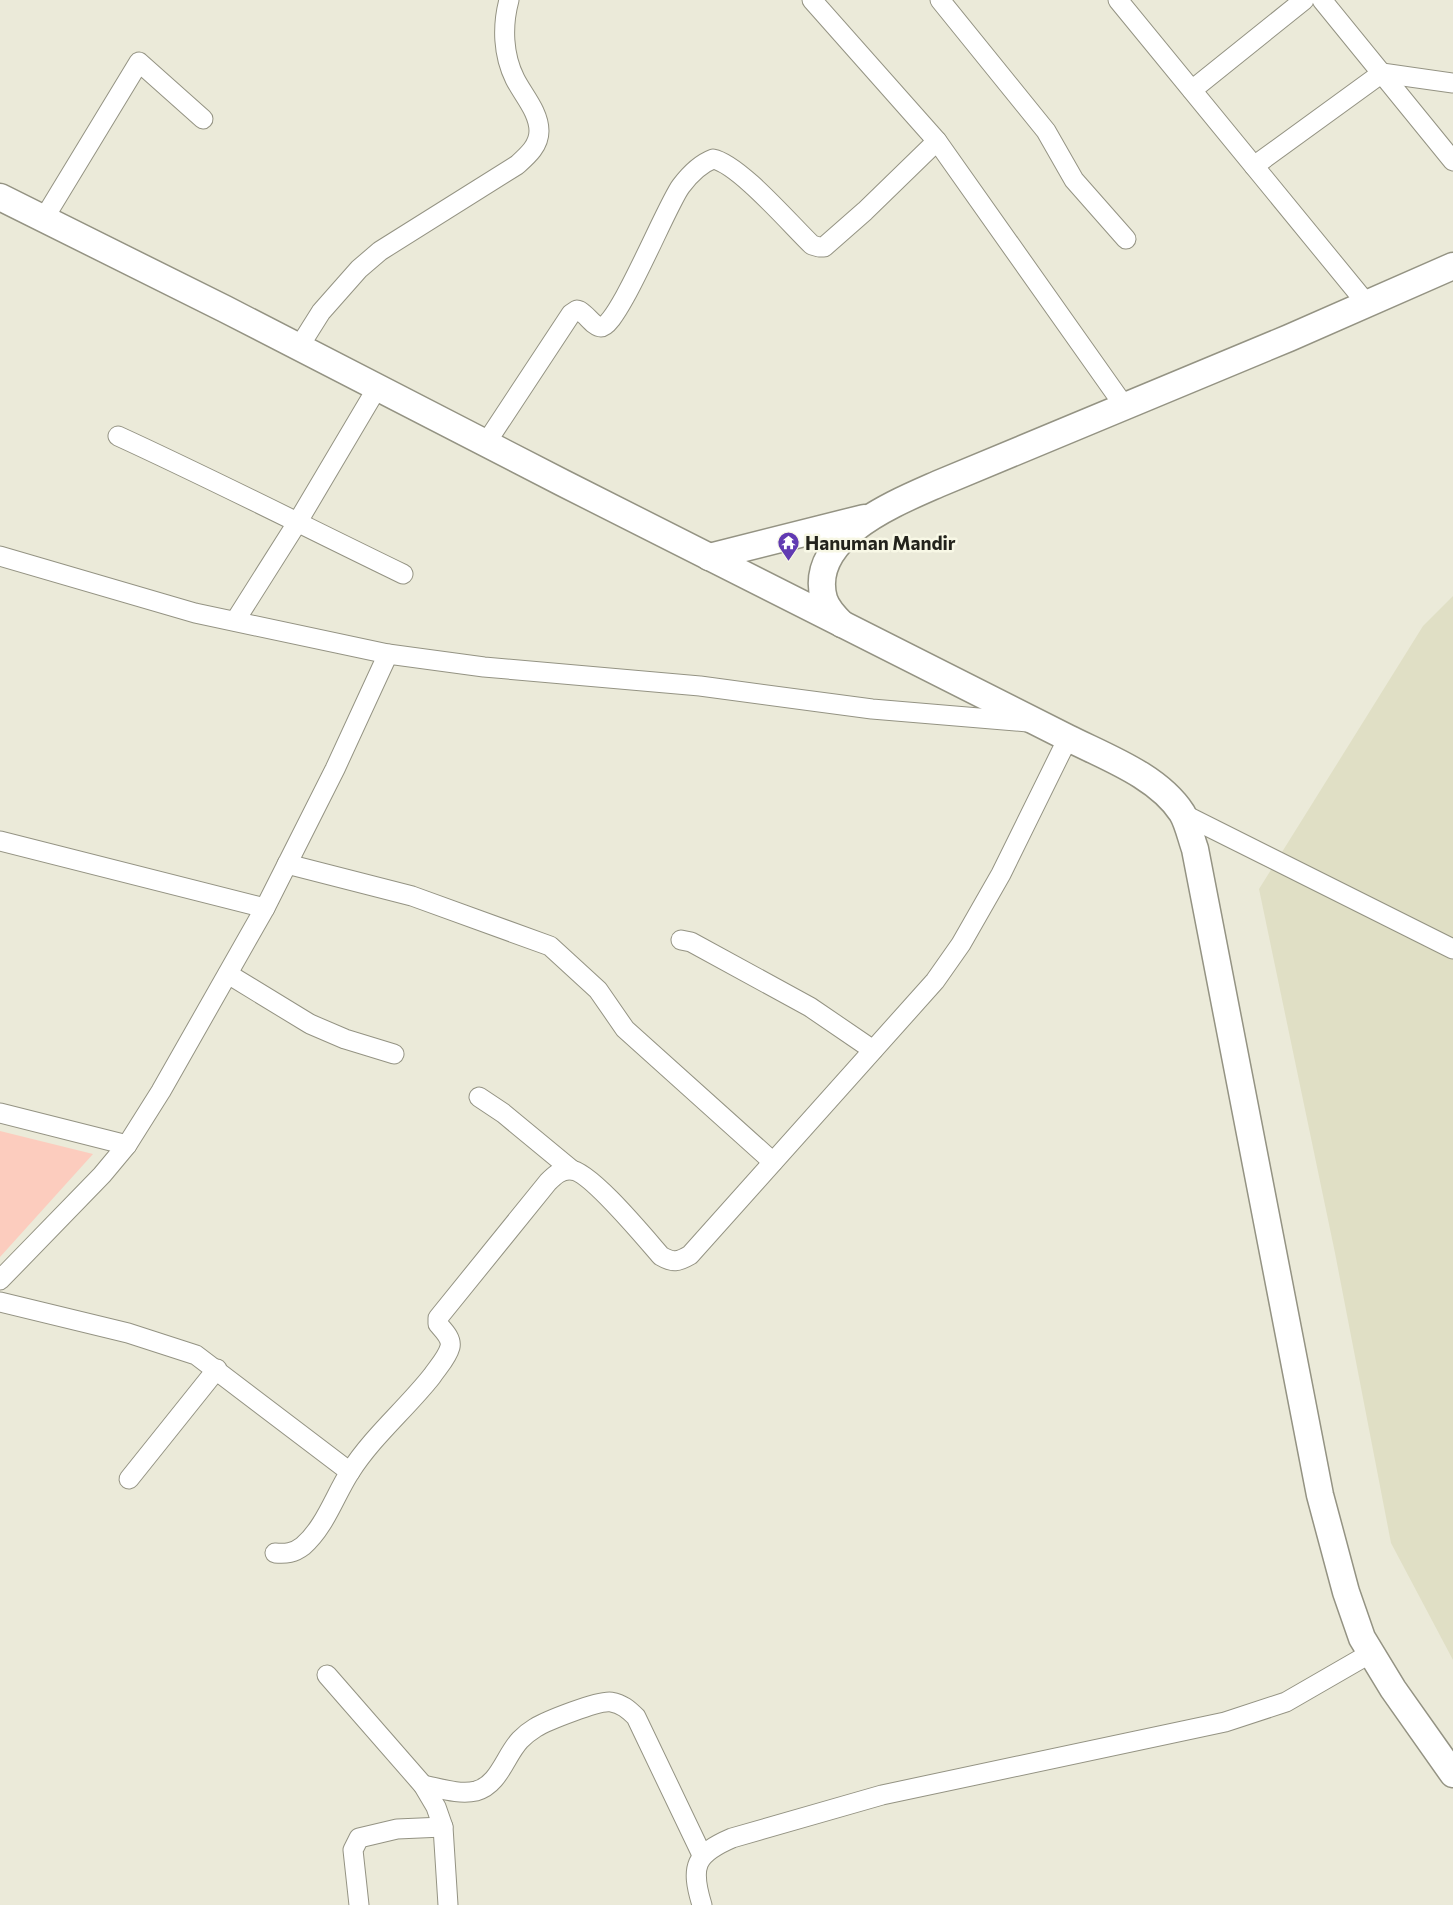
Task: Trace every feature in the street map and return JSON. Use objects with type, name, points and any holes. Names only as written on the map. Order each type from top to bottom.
[{"type":"street","points":[[299,347],[321,312],[359,269],[380,251],[517,165],[531,152],[537,141],[538,122],[531,106],[514,78],[505,50],[504,29],[509,0]]},
{"type":"street","points":[[812,0],[937,141],[1125,407]]},
{"type":"street","points":[[940,0],[1046,131],[1074,180],[1126,239]]},
{"type":"street","points":[[1118,0],[1367,304]]},
{"type":"street","points":[[1192,90],[1304,0]]},
{"type":"street","points":[[1322,0],[1453,161]]},
{"type":"street","points":[[44,220],[139,62],[204,119]]},
{"type":"street","points":[[1254,166],[1382,73],[1453,83]]},
{"type":"street","points":[[486,443],[571,314],[577,310],[602,327],[609,323],[633,283],[680,187],[704,162],[713,159],[729,166],[757,190],[812,245],[819,247],[824,246],[865,211],[937,141]]},
{"type":"street","points":[[0,197],[299,347],[842,625],[1038,722],[1141,775],[1165,792],[1183,814],[1195,849],[1320,1496],[1346,1592],[1362,1638],[1393,1689],[1453,1774]]},
{"type":"street","points":[[842,625],[830,611],[824,600],[822,583],[826,564],[838,545],[850,532],[872,516],[901,500],[938,484],[1125,407],[1453,266]]},
{"type":"street","points":[[235,622],[297,523],[377,388]]},
{"type":"street","points":[[118,436],[203,475],[403,574]]},
{"type":"street","points":[[709,557],[872,516]]},
{"type":"street","points":[[0,556],[195,613],[388,654],[484,666],[700,686],[872,709],[1038,722]]},
{"type":"street","points":[[0,1280],[102,1175],[127,1145],[161,1091],[288,864],[335,769],[388,654]]},
{"type":"street","points":[[479,1097],[503,1113],[572,1170],[606,1195],[661,1256],[670,1261],[680,1261],[690,1255],[935,981],[962,944],[1001,874],[1068,738]]},
{"type":"street","points":[[1183,814],[1453,949]]},
{"type":"street","points":[[0,841],[265,908]]},
{"type":"street","points":[[288,864],[412,896],[550,946],[598,990],[625,1028],[773,1162]]},
{"type":"street","points":[[681,940],[691,942],[810,1007],[873,1050]]},
{"type":"street","points":[[228,974],[310,1024],[345,1039],[394,1054]]},
{"type":"street","points":[[0,1113],[127,1145]]},
{"type":"street","points":[[275,1553],[285,1554],[294,1552],[304,1545],[315,1532],[350,1472],[374,1441],[416,1396],[444,1360],[450,1342],[446,1333],[438,1324],[437,1321],[440,1314],[548,1182],[563,1170],[572,1170]]},
{"type":"street","points":[[0,1302],[128,1333],[196,1355],[217,1369],[350,1472]]},
{"type":"street","points":[[129,1479],[217,1369]]},
{"type":"street","points":[[702,1905],[696,1886],[696,1871],[702,1855],[713,1846],[732,1838],[882,1795],[1225,1722],[1286,1702],[1371,1653]]},
{"type":"street","points":[[327,1676],[423,1785],[436,1807],[443,1827],[448,1905]]},
{"type":"street","points":[[423,1785],[459,1792],[476,1791],[489,1784],[500,1772],[520,1740],[535,1728],[594,1704],[608,1701],[624,1706],[636,1717],[702,1855]]},
{"type":"street","points":[[359,1905],[353,1850],[359,1838],[397,1829],[443,1827]]},
{"type":"shaded area","points":[[1453,596],[1453,1660],[1391,1543],[1335,1253],[1259,889],[1423,626]]},
{"type":"shaded area","points":[[0,1131],[93,1154],[0,1257]]},
{"type":"place","name":"Hanuman Mandir","points":[[789,562]]}]
